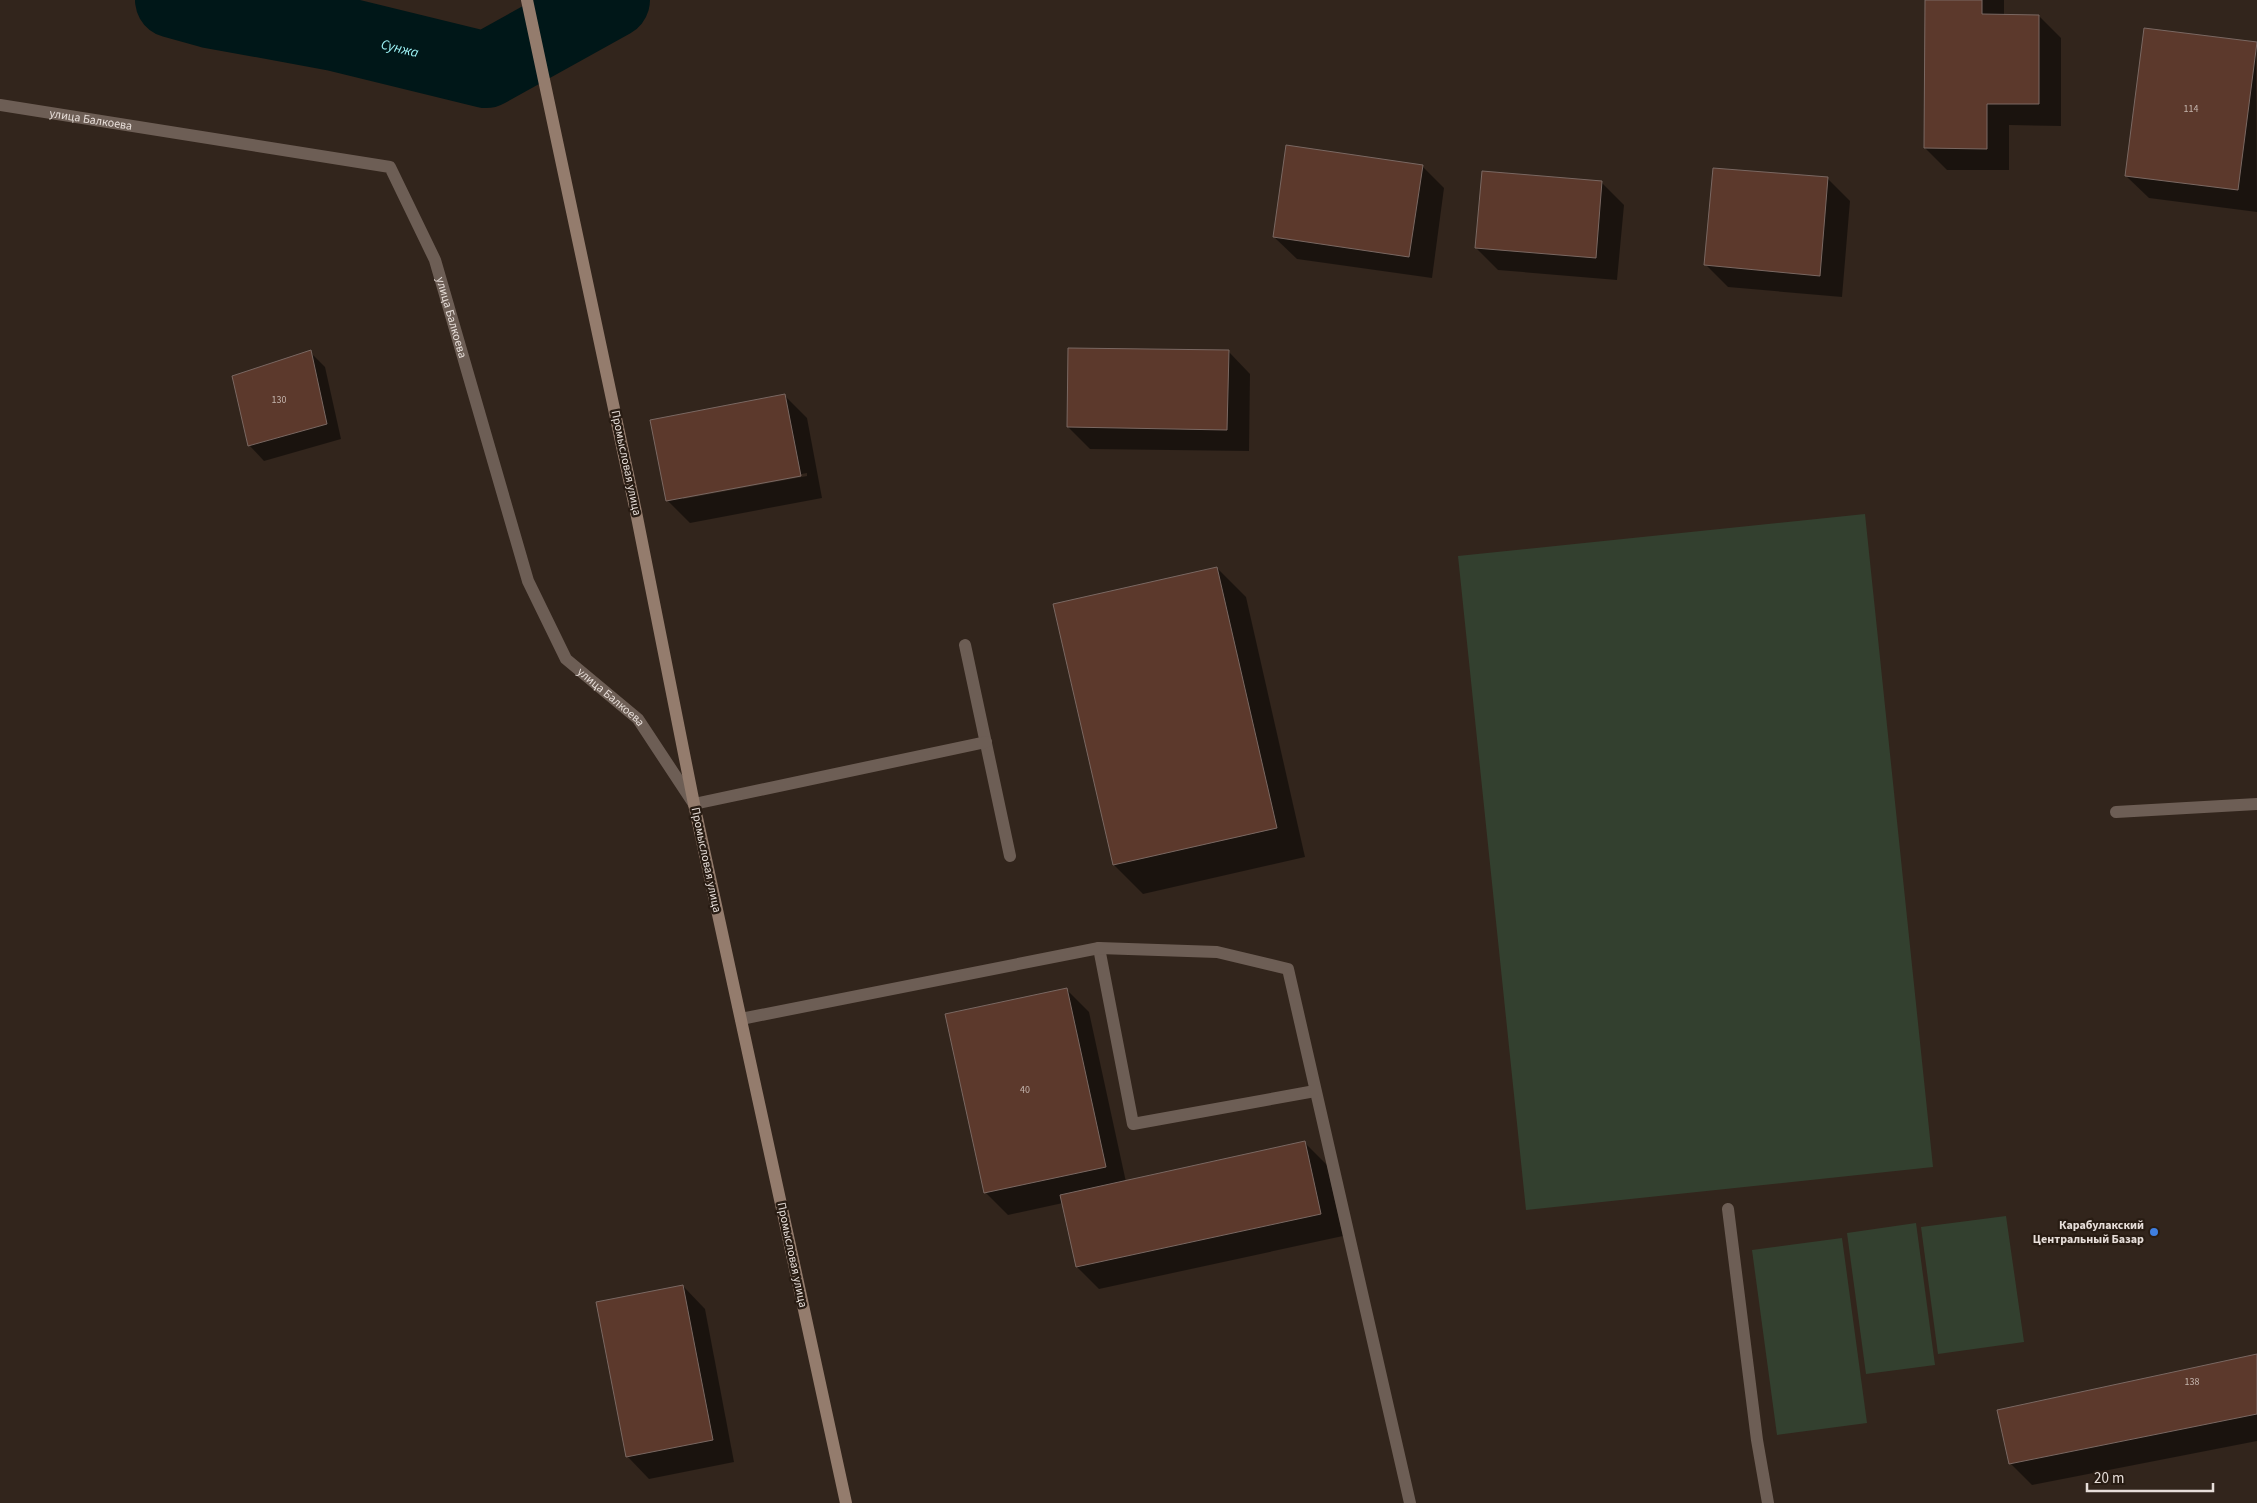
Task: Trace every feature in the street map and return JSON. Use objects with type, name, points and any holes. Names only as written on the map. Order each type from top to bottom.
[{"type":"main road","name":"Промысловая улица","points":[[527,0],[636,512],[694,804],[846,1503]]},
{"type":"street","name":"улица Балкоева","points":[[0,106],[390,167],[435,260],[528,581],[566,659],[638,719],[694,804]]},
{"type":"street","points":[[965,645],[1010,856]]},
{"type":"street","points":[[694,804],[986,742]]},
{"type":"street","points":[[2116,812],[2257,804]]},
{"type":"street","points":[[1099,948],[1133,1124],[1315,1091]]},
{"type":"street","points":[[741,1018],[1099,948],[1217,952],[1288,969],[1410,1503]]},
{"type":"street","points":[[1728,1209],[1757,1440],[1768,1503]]},
{"type":"green space","points":[[1865,514],[1933,1167],[1526,1210],[1458,556]]},
{"type":"green space","points":[[2006,1216],[2024,1342],[1938,1354],[1921,1227]]},
{"type":"green space","points":[[1916,1223],[1935,1365],[1866,1374],[1847,1233]]},
{"type":"green space","points":[[1842,1238],[1867,1423],[1777,1435],[1752,1250]]},
{"type":"building","points":[[1925,0],[1982,0],[1982,14],[2039,15],[2039,104],[1987,104],[1987,149],[1924,148]]},
{"type":"building","points":[[2144,28],[2257,42],[2238,190],[2125,176]]},
{"type":"building","points":[[1286,145],[1423,165],[1409,257],[1273,237]]},
{"type":"building","points":[[1713,168],[1828,177],[1820,276],[1704,265]]},
{"type":"building","points":[[1482,171],[1602,181],[1596,258],[1475,248]]},
{"type":"building","points":[[1068,348],[1229,350],[1227,430],[1067,427]]},
{"type":"building","points":[[311,350],[327,424],[248,446],[232,376]]},
{"type":"building","points":[[785,394],[801,476],[666,501],[650,420]]},
{"type":"building","points":[[1217,567],[1277,828],[1113,865],[1053,604]]},
{"type":"building","points":[[1067,988],[1106,1167],[984,1193],[945,1014]]},
{"type":"building","points":[[1305,1141],[1321,1214],[1076,1267],[1060,1195]]},
{"type":"building","points":[[683,1285],[713,1440],[626,1457],[596,1302]]},
{"type":"building","points":[[2257,1354],[2257,1414],[2009,1464],[1997,1410]]},
{"type":"waterway","name":"Сунжа","points":[[173,0],[209,10],[335,33],[486,70],[612,0]]},
{"type":"place","name":"Карабулакский Центральный Базар","points":[[2154,1232]]}]
